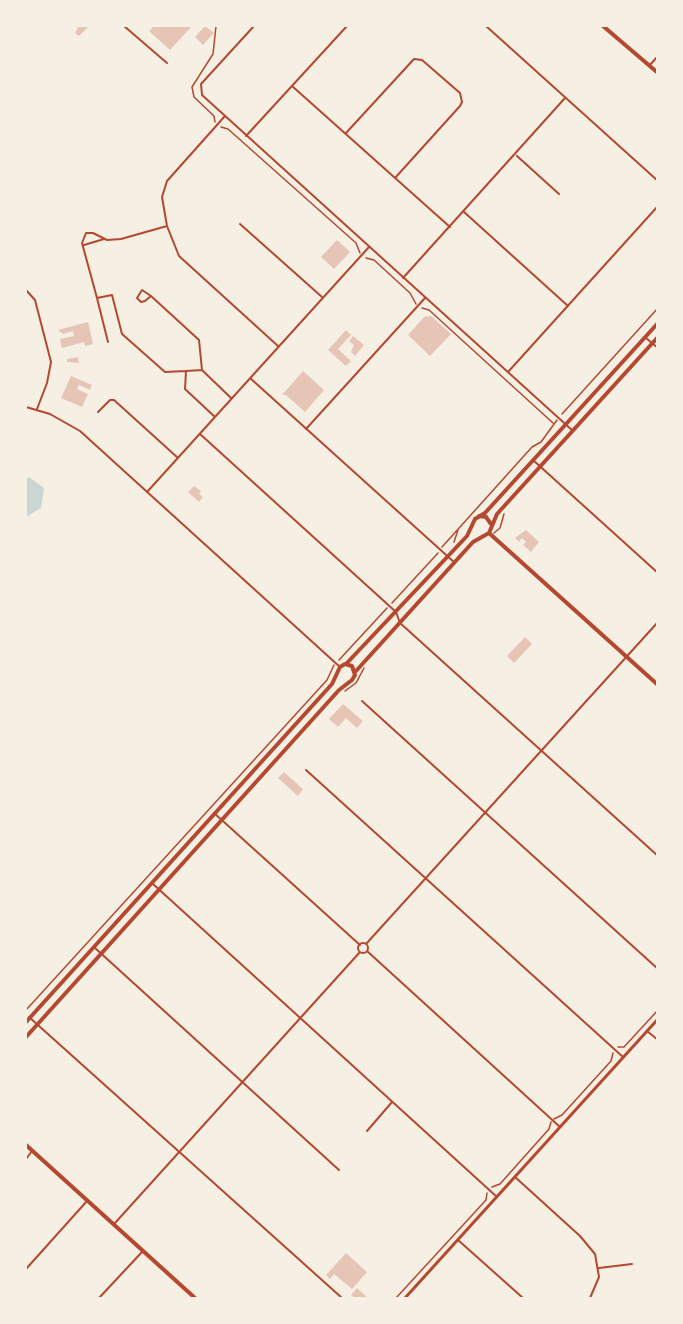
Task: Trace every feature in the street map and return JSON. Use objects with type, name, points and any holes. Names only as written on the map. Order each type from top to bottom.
[{"type":"main road","points":[[603,26],[657,73]]},
{"type":"main road","points":[[27,1019],[338,676],[340,667],[396,612],[447,556],[471,528],[472,521],[533,460],[657,323]]},
{"type":"main road","points":[[489,533],[497,514],[657,337]]},
{"type":"main road","points":[[479,516],[486,517],[491,525]]},
{"type":"main road","points":[[471,528],[480,537]]},
{"type":"main road","points":[[26,1037],[346,683],[352,680],[355,672],[454,563],[480,537],[489,533]]},
{"type":"main road","points":[[489,533],[657,686]]},
{"type":"main road","points":[[345,664],[352,666],[355,672]]},
{"type":"main road","points":[[338,676],[346,683]]},
{"type":"main road","points":[[277,743],[285,750]]},
{"type":"main road","points":[[26,1145],[195,1299]]},
{"type":"street","points":[[124,26],[166,63]]},
{"type":"street","points":[[254,26],[207,76],[201,84],[201,92],[246,136],[573,431]]},
{"type":"street","points":[[246,136],[347,26]]},
{"type":"street","points":[[486,26],[657,181]]},
{"type":"street","points":[[649,66],[657,56]]},
{"type":"street","points":[[346,133],[414,59],[423,60],[460,93],[462,102],[460,106],[395,178]]},
{"type":"street","points":[[292,86],[450,227]]},
{"type":"street","points":[[403,278],[565,98]]},
{"type":"street","points":[[225,116],[167,181],[162,197],[167,226],[179,256],[278,346]]},
{"type":"street","points":[[516,155],[559,194]]},
{"type":"street","points":[[507,372],[657,206]]},
{"type":"street","points":[[464,212],[568,306]]},
{"type":"street","points":[[240,224],[322,297]]},
{"type":"street","points":[[83,246],[104,239],[121,239],[167,226]]},
{"type":"street","points":[[104,239],[93,233],[86,233],[82,238],[108,342]]},
{"type":"street","points":[[147,492],[369,247]]},
{"type":"street","points":[[26,290],[35,300],[51,362],[47,383],[37,409]]},
{"type":"street","points":[[151,296],[145,301],[137,298],[142,290],[151,296],[200,340],[202,370],[231,398]]},
{"type":"street","points":[[97,298],[112,295],[122,334],[165,372],[202,370]]},
{"type":"street","points":[[306,429],[425,298]]},
{"type":"street","points":[[645,337],[657,348]]},
{"type":"street","points":[[186,371],[185,389],[215,417]]},
{"type":"street","points":[[249,378],[454,563]]},
{"type":"street","points":[[98,412],[110,400],[114,400],[178,458]]},
{"type":"street","points":[[26,407],[37,409],[80,431],[340,667]]},
{"type":"street","points":[[200,434],[396,612],[400,623],[657,856]]},
{"type":"street","points":[[533,460],[657,573]]},
{"type":"street","points":[[360,945],[366,944],[426,879],[657,622]]},
{"type":"street","points":[[362,701],[657,969]]},
{"type":"street","points":[[306,770],[623,1057]]},
{"type":"street","points":[[214,813],[360,945],[360,952]]},
{"type":"street","points":[[151,883],[497,1197]]},
{"type":"street","points":[[366,944],[367,951],[560,1127]]},
{"type":"street","points":[[93,946],[339,1170]]},
{"type":"street","points":[[113,1225],[360,952],[367,951]]},
{"type":"street","points":[[27,1019],[37,1024],[342,1299]]},
{"type":"street","points":[[405,1299],[657,1019]]},
{"type":"street","points":[[647,1031],[657,1041]]},
{"type":"street","points":[[367,1131],[392,1102]]},
{"type":"street","points":[[26,1159],[32,1151]]},
{"type":"street","points":[[515,1177],[586,1242],[595,1254],[599,1268],[597,1284],[590,1299]]},
{"type":"street","points":[[26,1269],[87,1202]]},
{"type":"street","points":[[458,1240],[523,1299]]},
{"type":"street","points":[[99,1299],[142,1251]]},
{"type":"street","points":[[599,1268],[632,1264]]},
{"type":"path","points":[[215,122],[214,116],[194,97],[192,83],[213,54],[216,26]]},
{"type":"path","points":[[220,126],[227,127],[356,243],[359,252]]},
{"type":"path","points":[[364,257],[374,260],[410,293],[416,303]]},
{"type":"path","points":[[420,308],[429,310],[554,425],[541,442],[532,447],[443,546]]},
{"type":"path","points":[[563,413],[657,308]]},
{"type":"path","points":[[488,496],[495,495]]},
{"type":"path","points":[[496,532],[508,506]]},
{"type":"path","points":[[459,529],[466,534]]},
{"type":"path","points":[[453,548],[459,529]]},
{"type":"path","points":[[392,603],[437,554]]},
{"type":"path","points":[[339,660],[386,609]]},
{"type":"path","points":[[327,683],[332,667]]},
{"type":"path","points":[[26,1010],[327,680]]},
{"type":"path","points":[[618,1048],[620,1045],[624,1047],[657,1010]]},
{"type":"path","points":[[555,1118],[562,1115],[611,1061],[614,1053]]},
{"type":"path","points":[[492,1188],[500,1184],[549,1130],[551,1123]]},
{"type":"path","points":[[396,1299],[486,1200],[487,1193]]},
{"type":"shaded area","points":[[29,477],[44,488],[41,508],[26,517],[26,479]]},
{"type":"building","points":[[79,26],[89,26],[79,36],[75,33]]},
{"type":"building","points":[[154,26],[192,26],[170,50],[149,31]]},
{"type":"building","points":[[205,26],[214,33],[203,45],[195,37]]},
{"type":"building","points":[[337,240],[350,252],[334,269],[321,257]]},
{"type":"building","points":[[431,316],[451,334],[430,356],[408,335],[424,317]]},
{"type":"building","points":[[88,322],[93,344],[85,346],[84,342],[62,348],[60,339],[74,336],[73,331],[63,334],[58,330]]},
{"type":"building","points":[[346,330],[351,335],[338,349],[351,361],[346,366],[328,350]]},
{"type":"building","points":[[353,336],[364,345],[355,356],[351,352],[354,345],[349,341]]},
{"type":"building","points":[[78,357],[79,363],[67,362],[67,359]]},
{"type":"building","points":[[303,371],[324,390],[305,412],[286,395],[282,395]]},
{"type":"building","points":[[71,376],[92,385],[90,390],[79,385],[77,389],[88,394],[82,407],[61,398]]},
{"type":"building","points":[[194,486],[201,491],[199,494],[203,497],[199,502],[188,492]]},
{"type":"building","points":[[526,530],[539,542],[531,552],[523,545],[526,542],[522,538],[519,542],[515,538]]},
{"type":"building","points":[[525,637],[532,644],[514,663],[507,656]]},
{"type":"building","points":[[343,704],[363,721],[357,728],[346,718],[338,727],[329,719]]},
{"type":"building","points":[[284,772],[303,789],[298,796],[278,778]]},
{"type":"building","points":[[346,1253],[367,1272],[352,1289],[334,1274],[330,1279],[326,1275]]},
{"type":"building","points":[[357,1288],[368,1298],[355,1298],[351,1295]]}]
